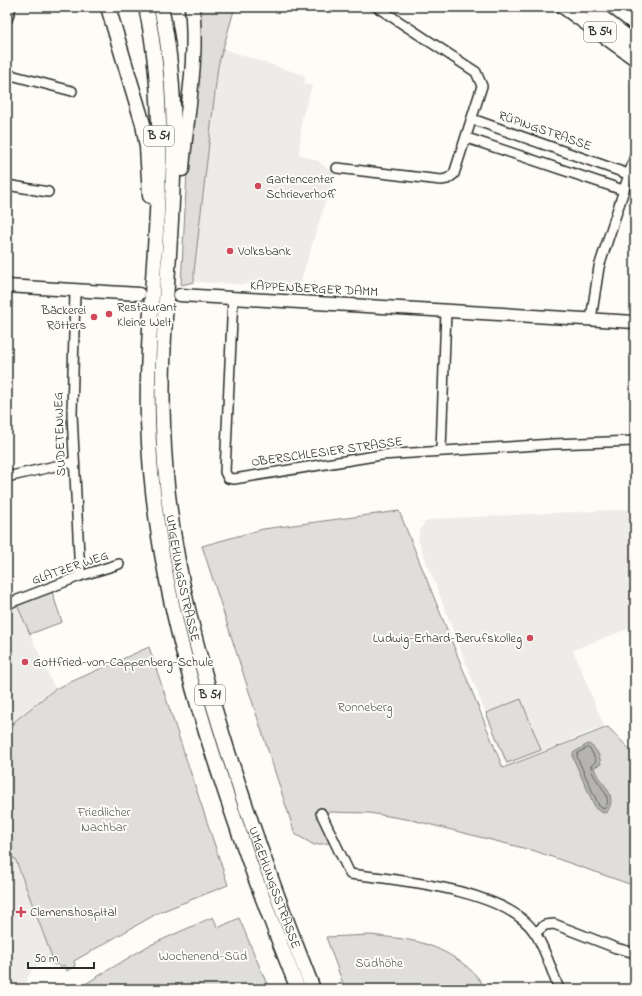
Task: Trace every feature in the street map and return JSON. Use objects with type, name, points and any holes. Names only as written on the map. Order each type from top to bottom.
[{"type":"main road","points":[[108,7],[137,99],[146,139],[153,266]]},
{"type":"main road","name":"B 51","points":[[146,7],[155,58],[160,128],[158,200],[153,266]]},
{"type":"main road","name":"B 51","points":[[161,7],[172,88],[174,165],[171,220]]},
{"type":"main road","points":[[171,220],[180,201],[185,129],[193,62],[194,43],[192,7]]},
{"type":"main road","name":"B 54","points":[[564,7],[635,58]]},
{"type":"main road","name":"B 54","points":[[588,7],[635,43]]},
{"type":"main road","name":"UMGEHUNGSSTRASSE","points":[[171,220],[164,329],[162,424],[168,502],[179,572],[205,679],[240,792],[276,893],[313,989]]},
{"type":"main road","name":"UMGEHUNGSSTRASSE","points":[[153,266],[149,346],[148,420],[155,511],[167,585],[190,677],[221,777],[259,889],[298,989]]},
{"type":"main road","points":[[7,286],[139,294]]},
{"type":"main road","name":"KAPPENBERGER DAMM","points":[[180,296],[635,322]]},
{"type":"street","points":[[7,20],[10,7]]},
{"type":"street","points":[[337,168],[447,180],[454,174],[467,138],[482,86],[476,72],[377,7]]},
{"type":"street","points":[[7,74],[72,91]]},
{"type":"street","name":"RÜPINGSTRASSE","points":[[472,119],[628,174]]},
{"type":"street","points":[[467,138],[623,190]]},
{"type":"street","points":[[591,319],[593,294],[599,267],[635,156]]},
{"type":"street","points":[[7,185],[48,192]]},
{"type":"street","name":"SUDETENWEG","points":[[75,290],[72,384],[73,462],[80,576]]},
{"type":"street","name":"OBERSCHLESIER STRASSE","points":[[233,298],[225,472],[228,478],[234,479],[362,457],[441,450],[635,441]]},
{"type":"street","points":[[441,450],[446,311]]},
{"type":"street","points":[[7,477],[73,462]]},
{"type":"street","name":"GLATZER WEG","points":[[7,604],[80,576],[119,564]]},
{"type":"street","points":[[321,813],[350,874],[412,882],[472,895],[499,905],[524,920],[535,933],[559,989]]},
{"type":"street","points":[[535,933],[545,925],[554,924],[602,943],[635,953]]},
{"type":"shaded area","points":[[224,49],[306,76],[304,84],[312,86],[302,117],[299,154],[318,161],[334,174],[299,287],[194,282],[218,66]]},
{"type":"shaded area","name":"Ludwig-Erhard-Berufskolleg","points":[[635,509],[635,626],[573,650],[604,726],[506,766],[418,540],[420,530],[425,522],[434,519]]},
{"type":"shaded area","name":"Gottfried-von-Cappenberg-Schule","points":[[17,605],[55,689],[15,720],[13,726],[7,730],[7,610]]},
{"type":"shaded area","name":"Clemenshospital","points":[[14,857],[56,968],[45,963],[33,967],[26,984],[20,989],[7,989],[7,860]]},
{"type":"green space","points":[[200,7],[235,7],[218,66],[194,282],[181,285],[187,172],[200,24]]},
{"type":"green space","name":"Ronneberg","points":[[399,511],[503,768],[608,727],[635,755],[635,886],[535,851],[412,820],[369,813],[329,812],[319,816],[329,843],[314,845],[295,834],[202,546],[263,529]]},
{"type":"green space","points":[[52,592],[62,622],[30,634],[17,605]]},
{"type":"green space","name":"Friedlicher Nachbar","points":[[149,647],[228,885],[158,913],[74,961],[75,966],[67,971],[64,965],[60,967],[58,964],[55,965],[15,858],[7,860],[7,730],[13,726],[15,721],[55,689]]},
{"type":"green space","points":[[521,699],[541,750],[507,763],[486,713]]},
{"type":"green space","name":"Wochenend-Süd","points":[[213,917],[218,928],[239,918],[269,989],[77,989],[148,946]]},
{"type":"green space","name":"Südhöhe","points":[[371,935],[414,941],[445,952],[473,972],[485,989],[345,989],[326,937]]},
{"type":"water","points":[[588,744],[593,747],[599,755],[601,764],[594,767],[611,799],[607,812],[603,813],[596,809],[573,758],[573,753]]},
{"type":"place","name":"Gartencenter Schrieverhoff","points":[[258,186]]},
{"type":"place","name":"Volksbank","points":[[230,251]]},
{"type":"place","name":"Restaurant Kleine Welt","points":[[109,314]]},
{"type":"place","name":"Bäckerei Rötters","points":[[94,317]]},
{"type":"place","name":"Ludwig-Erhard-Berufskolleg","points":[[530,638]]},
{"type":"place","name":"Gottfried-von-Cappenberg-Schule","points":[[25,662]]},
{"type":"place","name":"Clemenshospital","points":[[21,912]]}]
